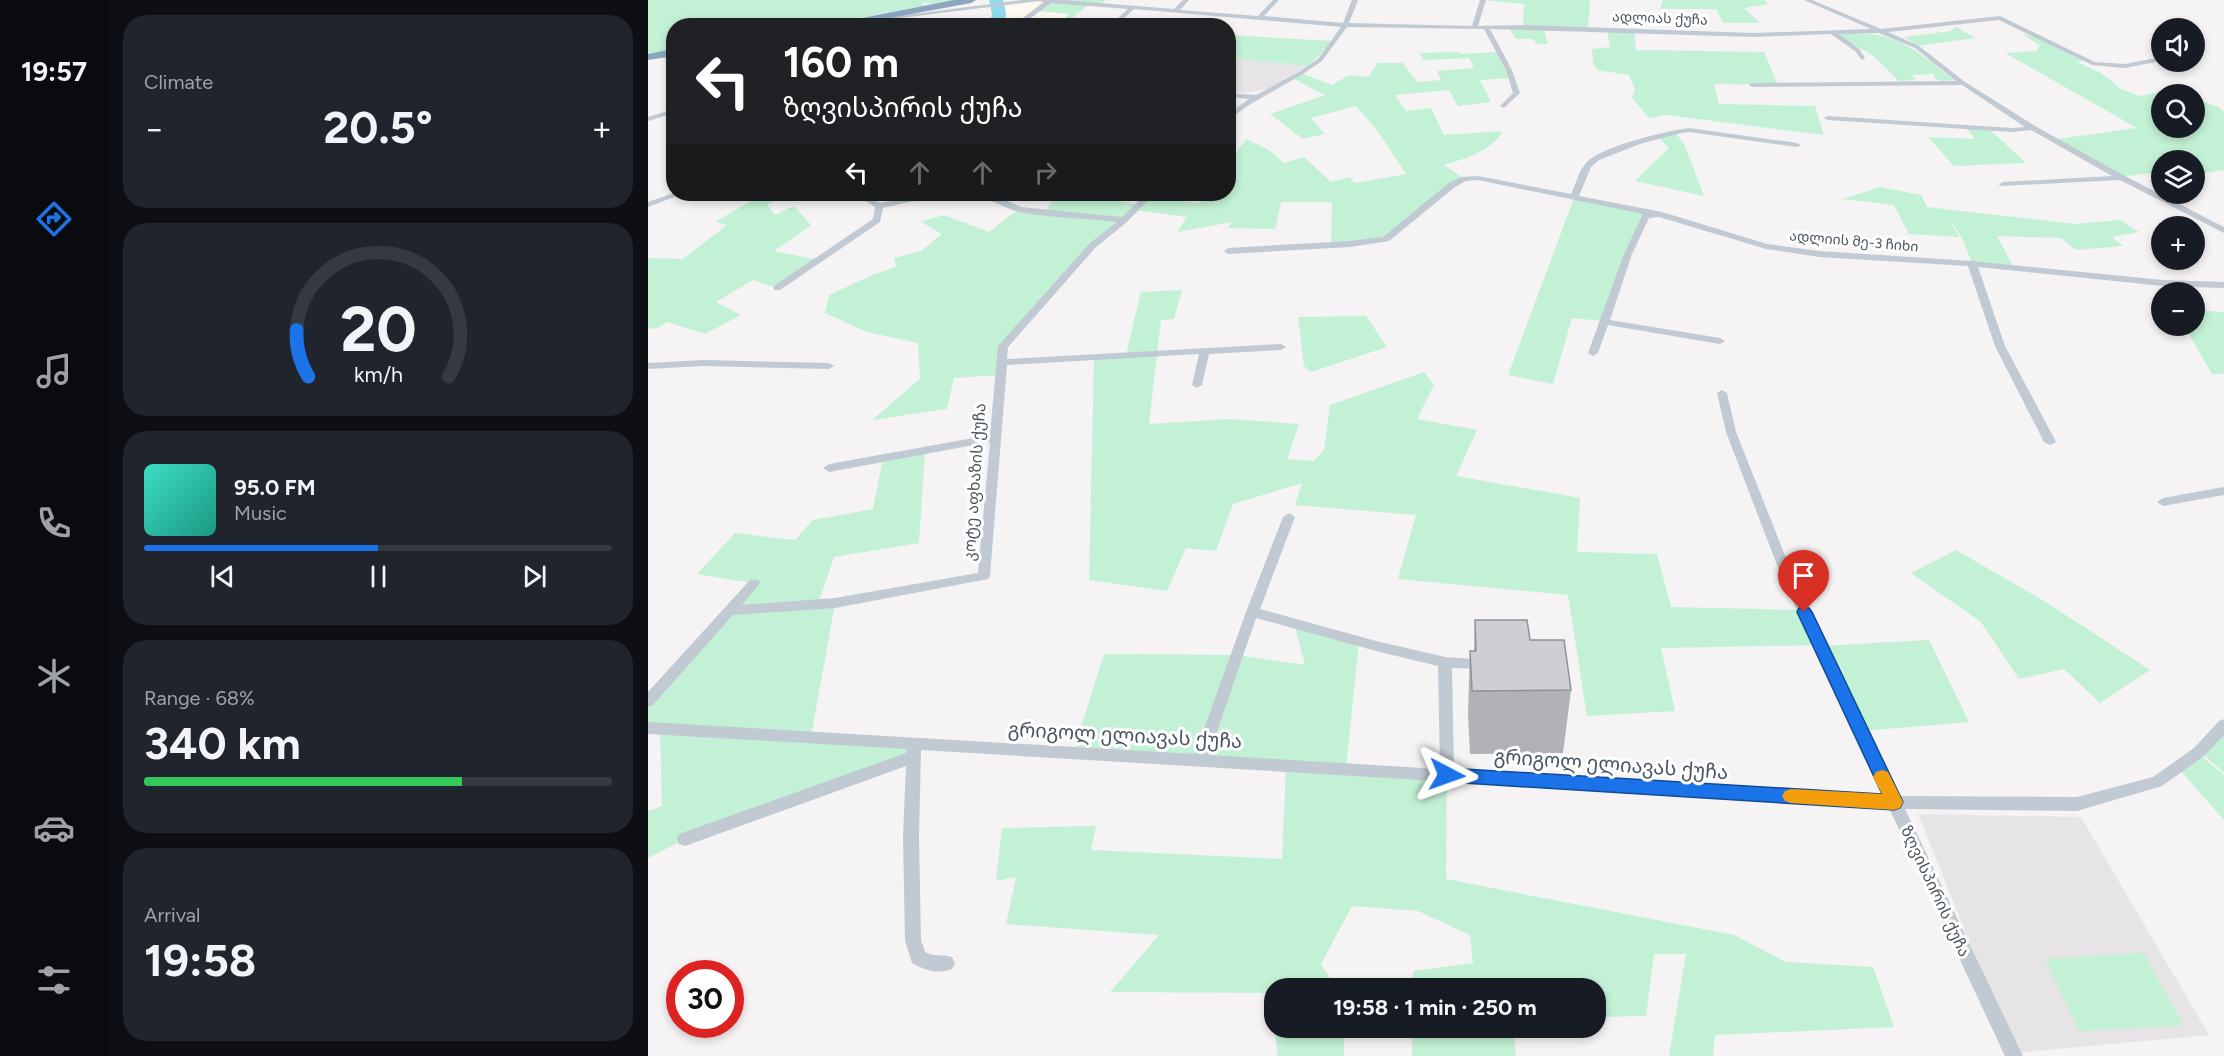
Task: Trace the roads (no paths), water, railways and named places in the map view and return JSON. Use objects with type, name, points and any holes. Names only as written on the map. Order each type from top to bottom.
[{"type":"highway","points":[[871,18],[971,0]]},
{"type":"highway","points":[[883,18],[985,2]]},
{"type":"highway","points":[[648,58],[666,55]]},
{"type":"street","points":[[985,2],[1011,3],[1036,0]]},
{"type":"street","name":"ადლიას ქუჩა","points":[[1041,0],[1345,25],[1754,35],[1882,32],[1917,47],[1963,83],[2032,128],[2120,177],[2224,230]]},
{"type":"street","points":[[1174,12],[1186,0]]},
{"type":"street","points":[[1259,18],[1276,0]]},
{"type":"street","points":[[1236,112],[1257,97],[1320,60],[1345,25],[1355,0]]},
{"type":"street","points":[[1474,28],[1483,0]]},
{"type":"street","points":[[1807,0],[1882,32],[2000,18],[2094,64],[2124,66],[2151,61]]},
{"type":"street","points":[[1026,18],[1048,2]]},
{"type":"street","points":[[1121,18],[1131,9]]},
{"type":"street","points":[[1486,27],[1509,70],[1516,93],[1504,106]]},
{"type":"street","points":[[1833,33],[1857,50],[1862,58]]},
{"type":"street","points":[[1752,85],[1907,86],[1963,83]]},
{"type":"street","points":[[1236,96],[1257,97]]},
{"type":"street","points":[[648,118],[666,113]]},
{"type":"street","points":[[1828,118],[2012,130],[2032,128]]},
{"type":"street","points":[[1574,197],[1591,162],[1607,153],[1675,132],[1689,130],[1797,145]]},
{"type":"street","points":[[2003,184],[2120,177]]},
{"type":"street","name":"ადლიის მე-3 ჩიხი","points":[[1228,251],[1350,244],[1386,239],[1400,230],[1412,217],[1452,185],[1464,179],[1478,178],[1659,214],[1766,246],[1819,254],[1972,264],[2163,283],[2224,285]]},
{"type":"street","points":[[648,205],[666,198]]},
{"type":"street","points":[[871,201],[879,206],[908,201]]},
{"type":"street","points":[[1004,201],[1019,209],[1124,220]]},
{"type":"street","name":"კოტე აფხაზის ქუჩა","points":[[729,612],[835,603],[984,576],[1003,346],[1093,245],[1143,201]]},
{"type":"street","points":[[777,288],[877,220],[879,206]]},
{"type":"street","points":[[1593,353],[1628,254],[1646,216],[1659,214]]},
{"type":"street","points":[[1972,264],[2000,346],[2050,442]]},
{"type":"street","points":[[1604,322],[1720,341]]},
{"type":"street","points":[[1001,362],[1281,346]]},
{"type":"street","points":[[1197,385],[1205,351]]},
{"type":"street","points":[[648,366],[703,363],[829,366]]},
{"type":"street","name":"ზღვისპირის ქუჩა","points":[[1722,393],[1731,432],[1788,578],[2014,1056]]},
{"type":"street","points":[[829,468],[994,438]]},
{"type":"street","points":[[2163,502],[2224,491]]},
{"type":"street","points":[[1200,761],[1252,612],[1289,517]]},
{"type":"street","points":[[648,701],[754,584]]},
{"type":"street","points":[[1252,612],[1376,646],[1445,662],[1492,664]]},
{"type":"street","points":[[1445,662],[1447,775]]},
{"type":"street","name":"გრიგოლ ელიავას ქუჩა","points":[[648,728],[914,750],[1200,761],[1894,802],[2077,804],[2157,782],[2199,752],[2224,725]]},
{"type":"street","points":[[685,839],[914,750],[911,837],[913,940],[918,957],[928,963],[946,963]]},
{"type":"waterway","points":[[996,0],[998,18]]}]
